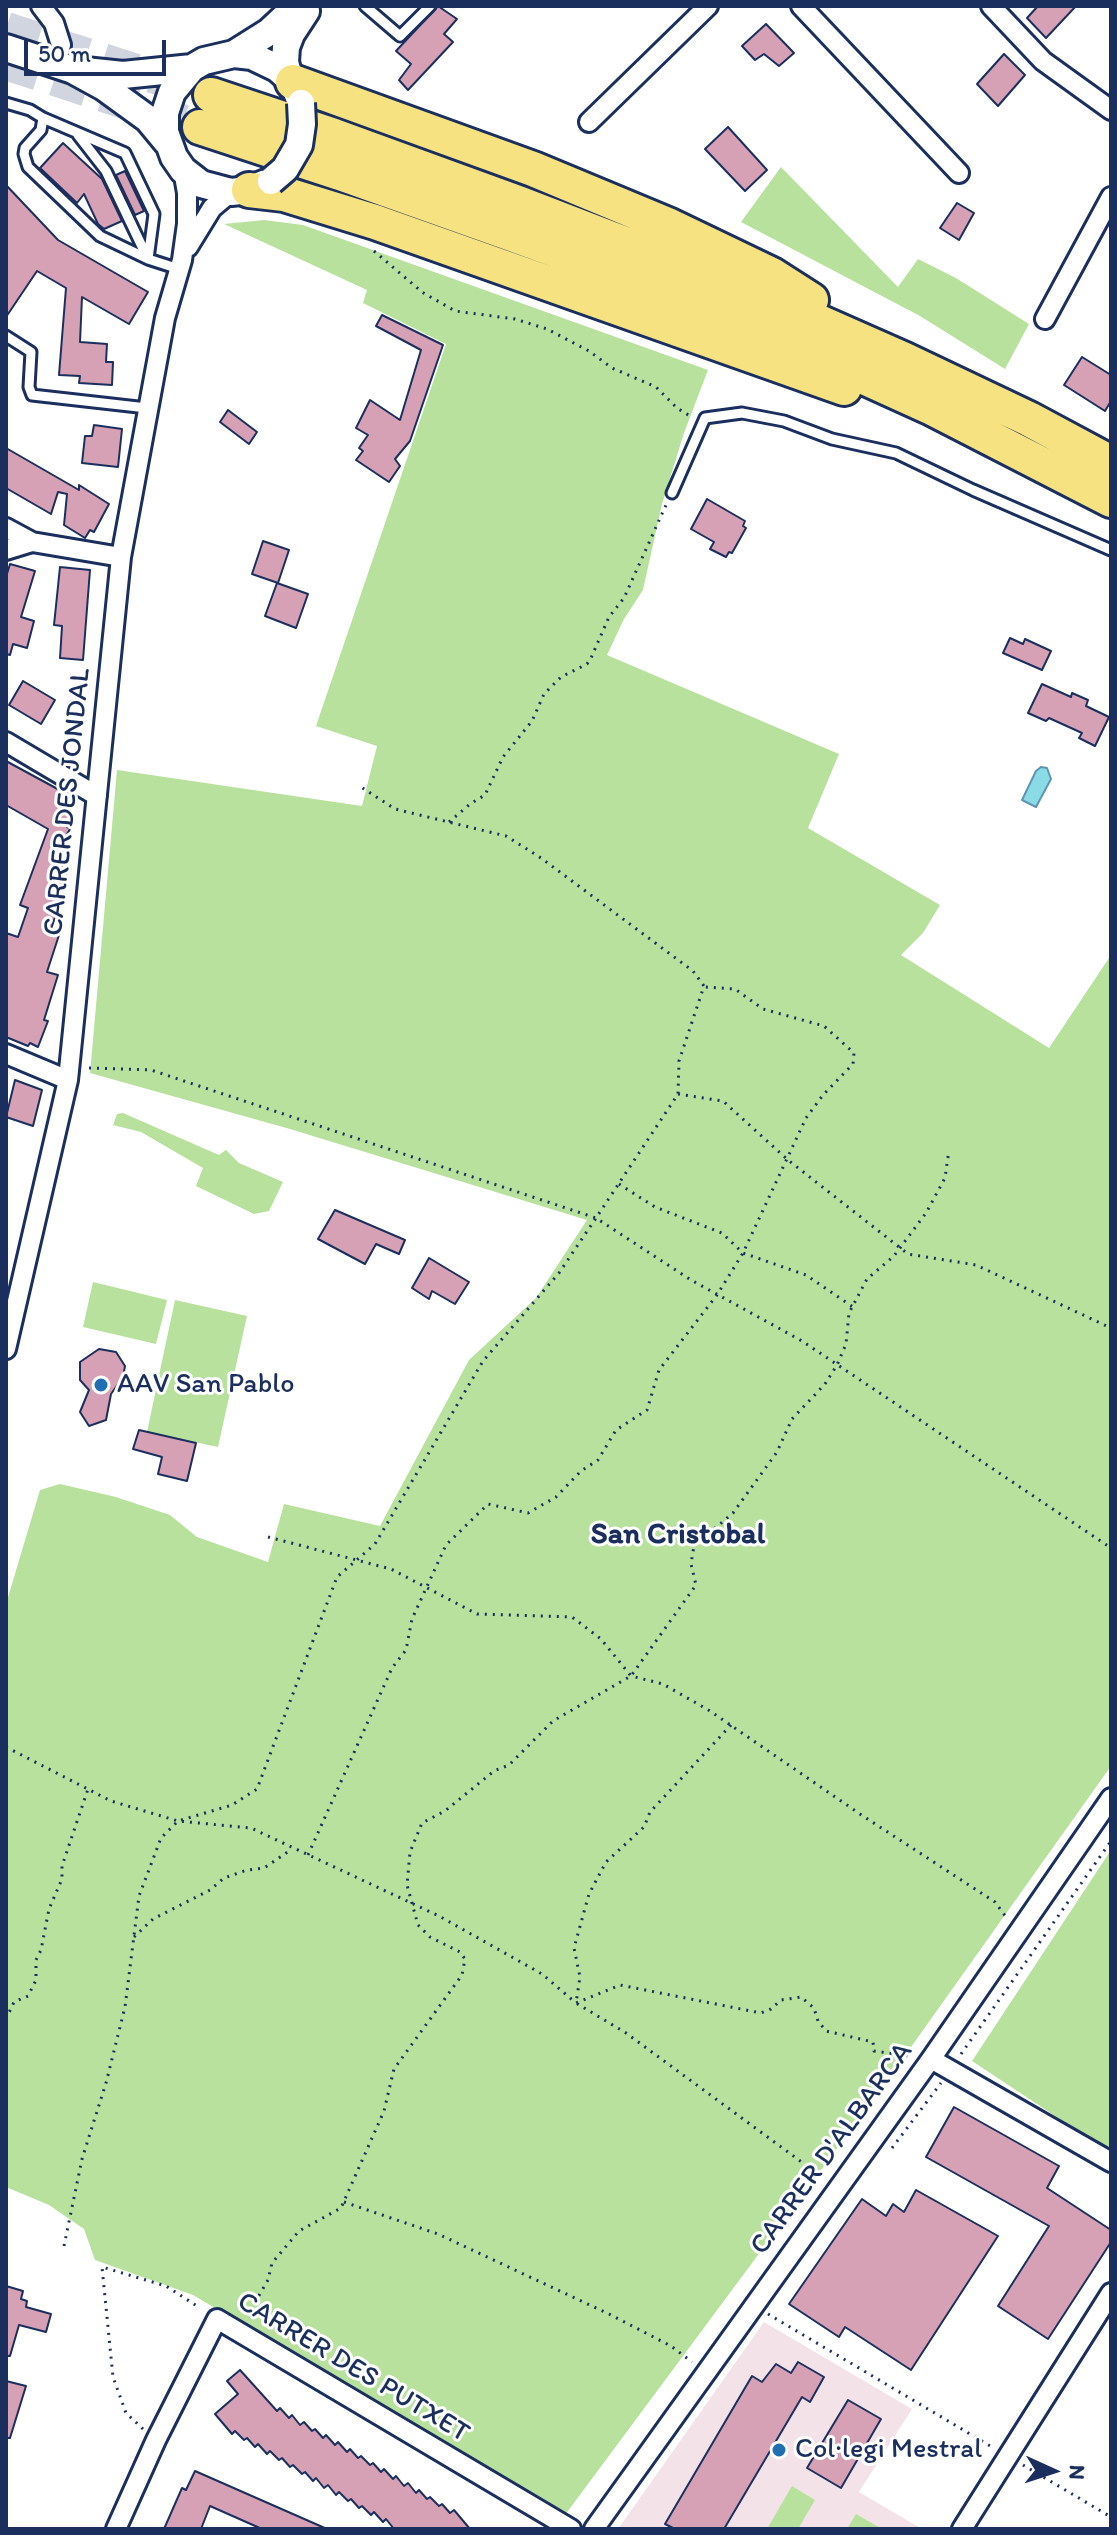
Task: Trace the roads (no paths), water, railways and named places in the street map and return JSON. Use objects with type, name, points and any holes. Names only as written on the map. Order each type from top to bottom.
[{"type":"highway","points":[[202,82],[334,136],[658,255],[760,296],[905,360],[1029,419],[1111,463]]},
{"type":"highway","points":[[294,88],[533,169],[670,226],[772,275],[905,360]]},
{"type":"highway","points":[[200,127],[340,173],[650,284],[850,369],[994,438],[1111,500]]},
{"type":"highway","points":[[250,188],[284,194],[375,222],[666,327],[994,438]]},
{"type":"street","points":[[41,6],[54,23],[65,67]]},
{"type":"street","points":[[234,54],[269,32],[297,6]]},
{"type":"street","points":[[65,67],[126,100],[148,119],[167,142],[183,170],[201,184],[250,188],[285,169],[299,145],[302,124],[285,62],[286,47],[308,6]]},
{"type":"street","points":[[589,122],[708,6]]},
{"type":"street","points":[[801,6],[959,173]]},
{"type":"street","points":[[991,6],[1043,61],[1111,110]]},
{"type":"street","points":[[6,48],[65,67],[202,82]]},
{"type":"street","points":[[167,142],[165,113],[172,92],[202,82],[215,56],[252,56],[266,62],[294,88]]},
{"type":"street","name":"CARRER DES JONDAL","points":[[6,1349],[14,1276],[68,1073],[121,557],[147,408],[187,224],[183,170]]},
{"type":"street","name":"CARRER DES JONDAL","points":[[180,265],[196,230],[212,208],[250,188]]},
{"type":"street","points":[[1045,319],[1111,197]]},
{"type":"street","points":[[6,528],[32,542],[121,557]]},
{"type":"street","points":[[6,550],[32,542]]},
{"type":"street","points":[[6,742],[97,796]]},
{"type":"street","points":[[6,1054],[68,1073]]},
{"type":"street","name":"CARRER D'ALBARCA","points":[[594,2529],[931,2059],[1111,1798]]},
{"type":"street","points":[[931,2059],[1111,2162]]},
{"type":"street","points":[[962,2529],[1111,2293]]},
{"type":"street","name":"CARRER DES PUTXET","points":[[116,2529],[156,2440],[217,2319],[571,2529]]},
{"type":"lane","points":[[365,6],[400,36],[430,6]]},
{"type":"lane","points":[[6,103],[30,110],[125,153],[154,214],[148,259]]},
{"type":"lane","points":[[43,118],[41,130],[25,148],[28,167],[100,236],[148,259],[180,265]]},
{"type":"lane","points":[[76,132],[106,171],[148,259]]},
{"type":"lane","points":[[6,336],[31,352],[29,387],[32,395],[147,408]]},
{"type":"lane","points":[[672,493],[705,418],[742,413],[784,421],[832,439],[896,453],[1111,550]]},
{"type":"water","points":[[1041,767],[1047,768],[1051,779],[1036,807],[1022,800]]},
{"type":"tunnel","points":[[6,29],[211,95]]},
{"type":"tunnel","points":[[6,63],[200,127]]},
{"type":"place","name":"AAV San Pablo","points":[[101,1385]]},
{"type":"place","name":"Col·legi Mestral","points":[[779,2450]]},
{"type":"district","name":"San Cristobal","points":[[678,1535]]}]
